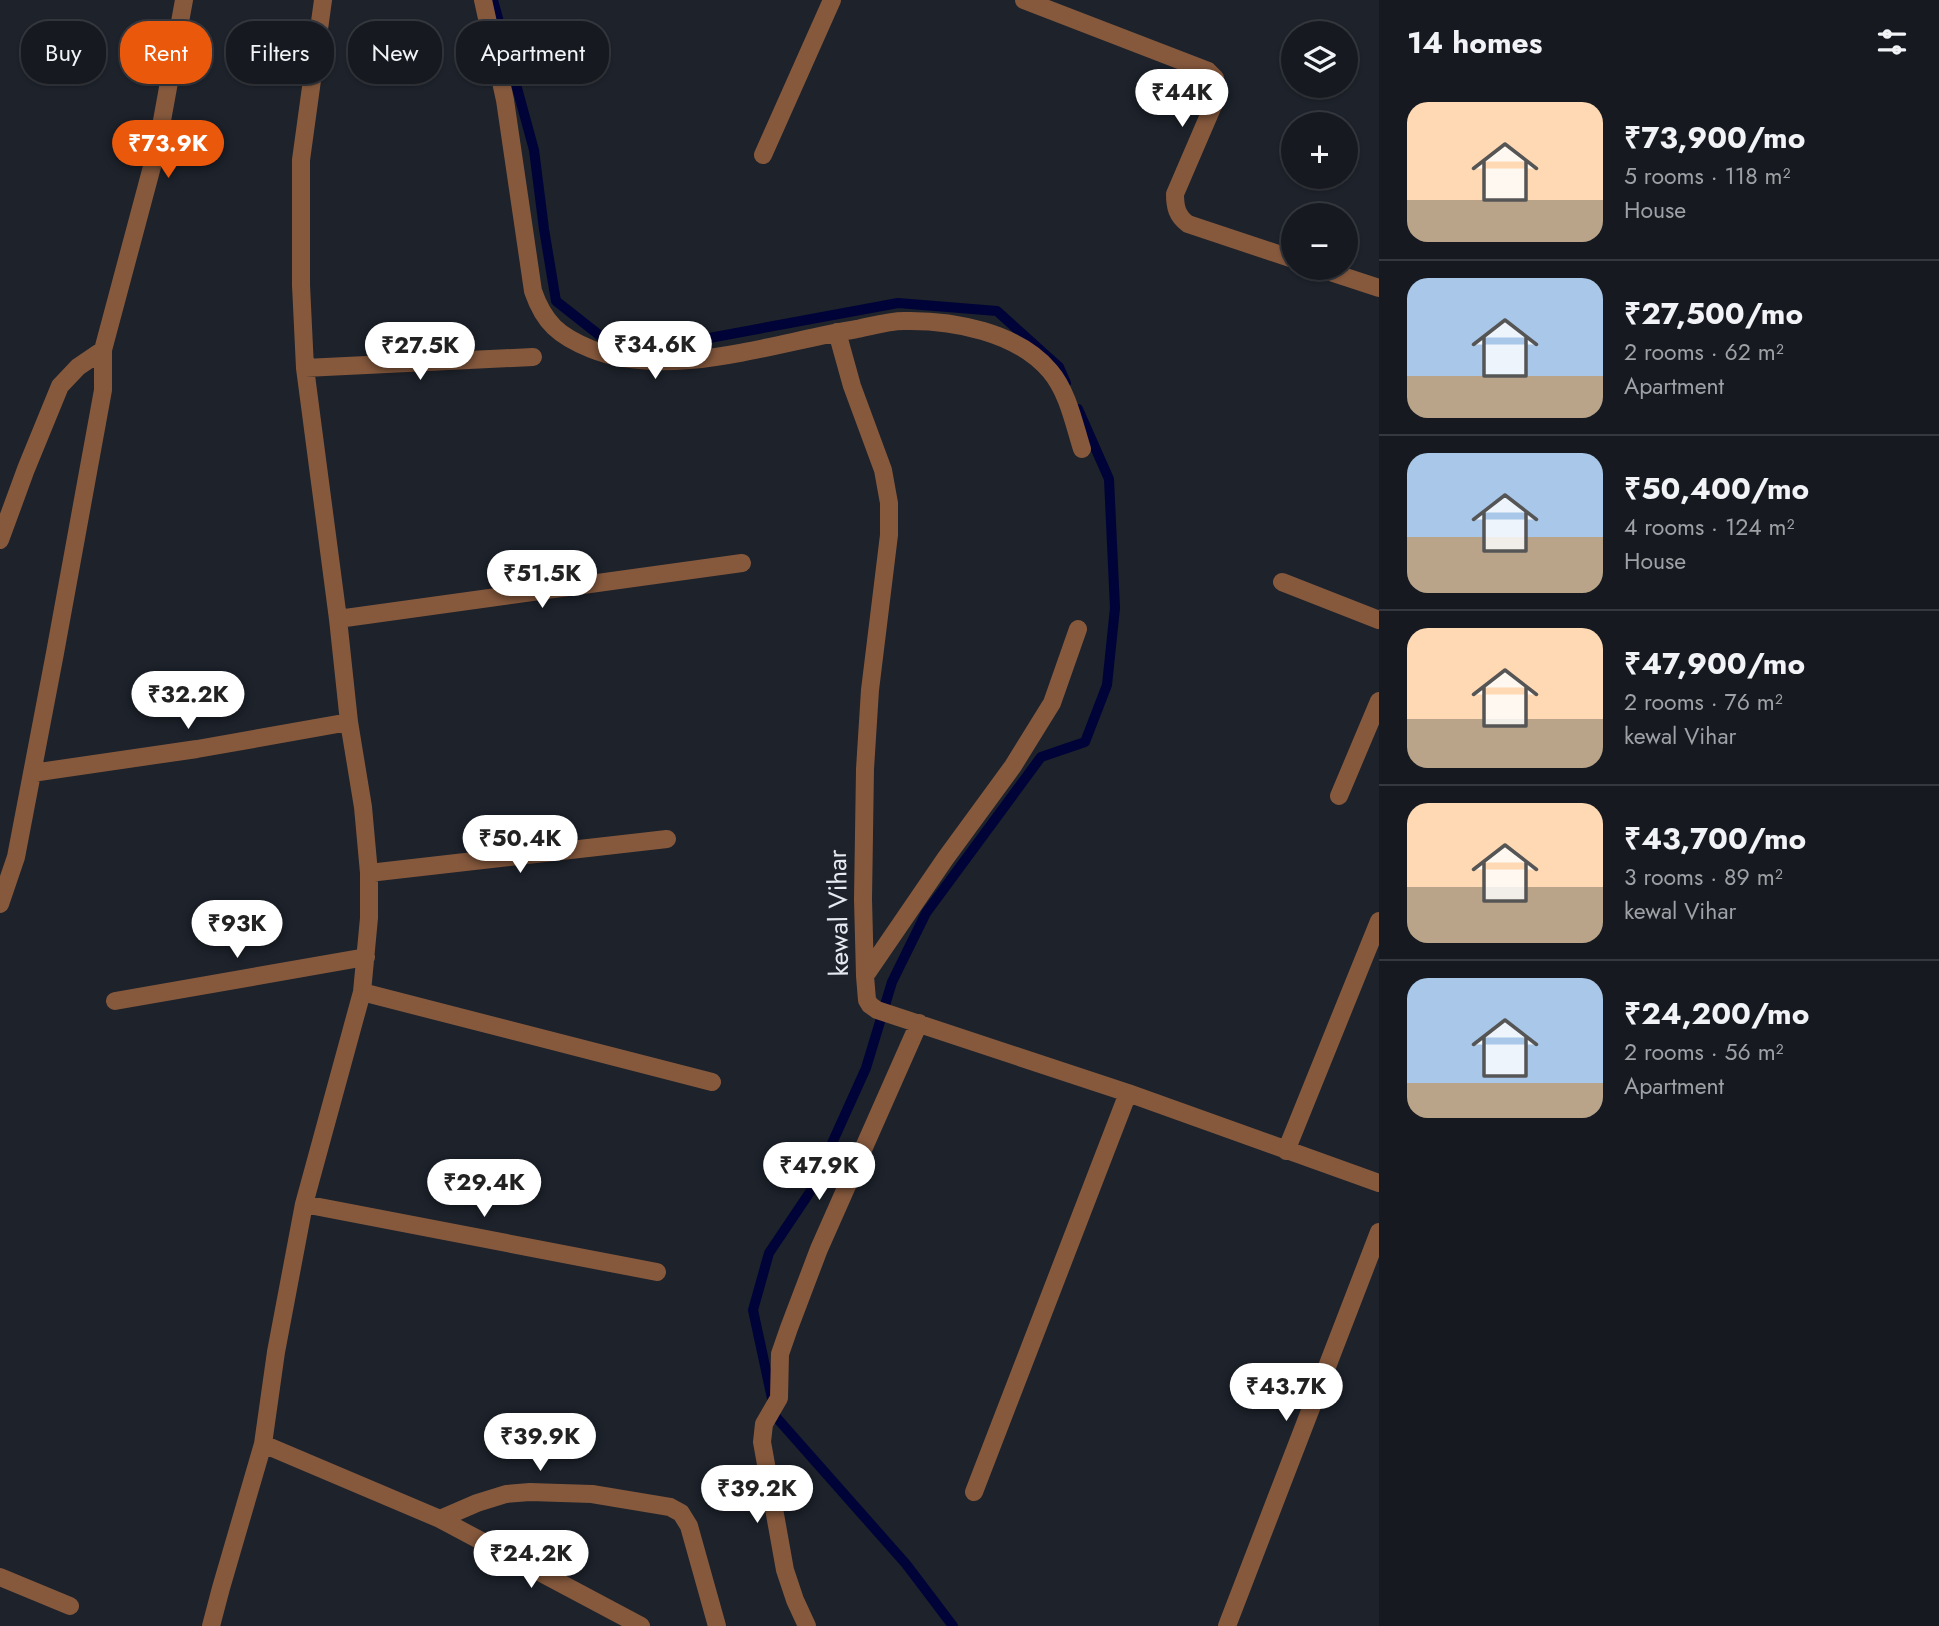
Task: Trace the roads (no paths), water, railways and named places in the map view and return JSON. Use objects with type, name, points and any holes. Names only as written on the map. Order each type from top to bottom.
[{"type":"street","points":[[0,904],[16,857],[32,773],[103,390],[103,350],[157,148],[184,0]]},
{"type":"street","points":[[211,1626],[263,1444],[276,1352],[304,1204],[362,992],[366,957],[369,873],[363,807],[349,722],[305,368],[301,285],[301,160],[323,0]]},
{"type":"street","points":[[483,0],[505,100],[533,291],[540,310],[553,327],[579,344],[607,356],[650,362],[721,356],[901,321],[957,325],[1005,338],[1033,354],[1051,372],[1068,404],[1082,449]]},
{"type":"street","points":[[762,155],[832,0]]},
{"type":"street","points":[[1024,0],[1208,71],[1215,78],[1218,94],[1175,194],[1178,214],[1188,224],[1281,255]]},
{"type":"street","points":[[1355,280],[1379,288]]},
{"type":"street","name":"kewal Vihar","points":[[837,332],[852,386],[883,470],[889,503],[889,535],[870,690],[865,769],[863,899],[867,1000],[885,1012],[1128,1093],[1379,1184]]},
{"type":"street","points":[[0,540],[60,386],[78,367],[103,350]]},
{"type":"street","points":[[305,368],[533,357]]},
{"type":"street","points":[[338,619],[742,563]]},
{"type":"street","points":[[1282,582],[1379,620]]},
{"type":"street","points":[[865,976],[1020,755],[1052,703],[1079,629]]},
{"type":"street","points":[[1339,796],[1379,701]]},
{"type":"street","points":[[32,773],[197,749],[349,722]]},
{"type":"street","points":[[369,873],[667,839]]},
{"type":"street","points":[[1286,1151],[1379,921]]},
{"type":"street","points":[[115,1001],[366,957]]},
{"type":"street","points":[[362,992],[712,1082]]},
{"type":"street","points":[[807,1626],[785,1570],[762,1442],[766,1419],[777,1402],[780,1354],[819,1249],[919,1023]]},
{"type":"street","points":[[974,1492],[1128,1093]]},
{"type":"street","points":[[304,1204],[657,1272]]},
{"type":"street","points":[[1227,1626],[1379,1232]]},
{"type":"street","points":[[263,1444],[440,1520],[641,1626]]},
{"type":"street","points":[[440,1520],[477,1503],[506,1494],[530,1492],[592,1494],[670,1507],[681,1513],[689,1526],[718,1626]]},
{"type":"street","points":[[0,1577],[70,1606]]},
{"type":"waterway","points":[[493,0],[534,150],[556,301],[603,338],[666,346],[898,303],[997,311],[1059,367],[1066,383]]},
{"type":"waterway","points":[[953,1626],[906,1564],[776,1417],[753,1310],[769,1253],[810,1192],[866,1068],[892,982],[926,913],[1041,757],[1085,742],[1107,685],[1115,608],[1109,479],[1078,409]]}]
